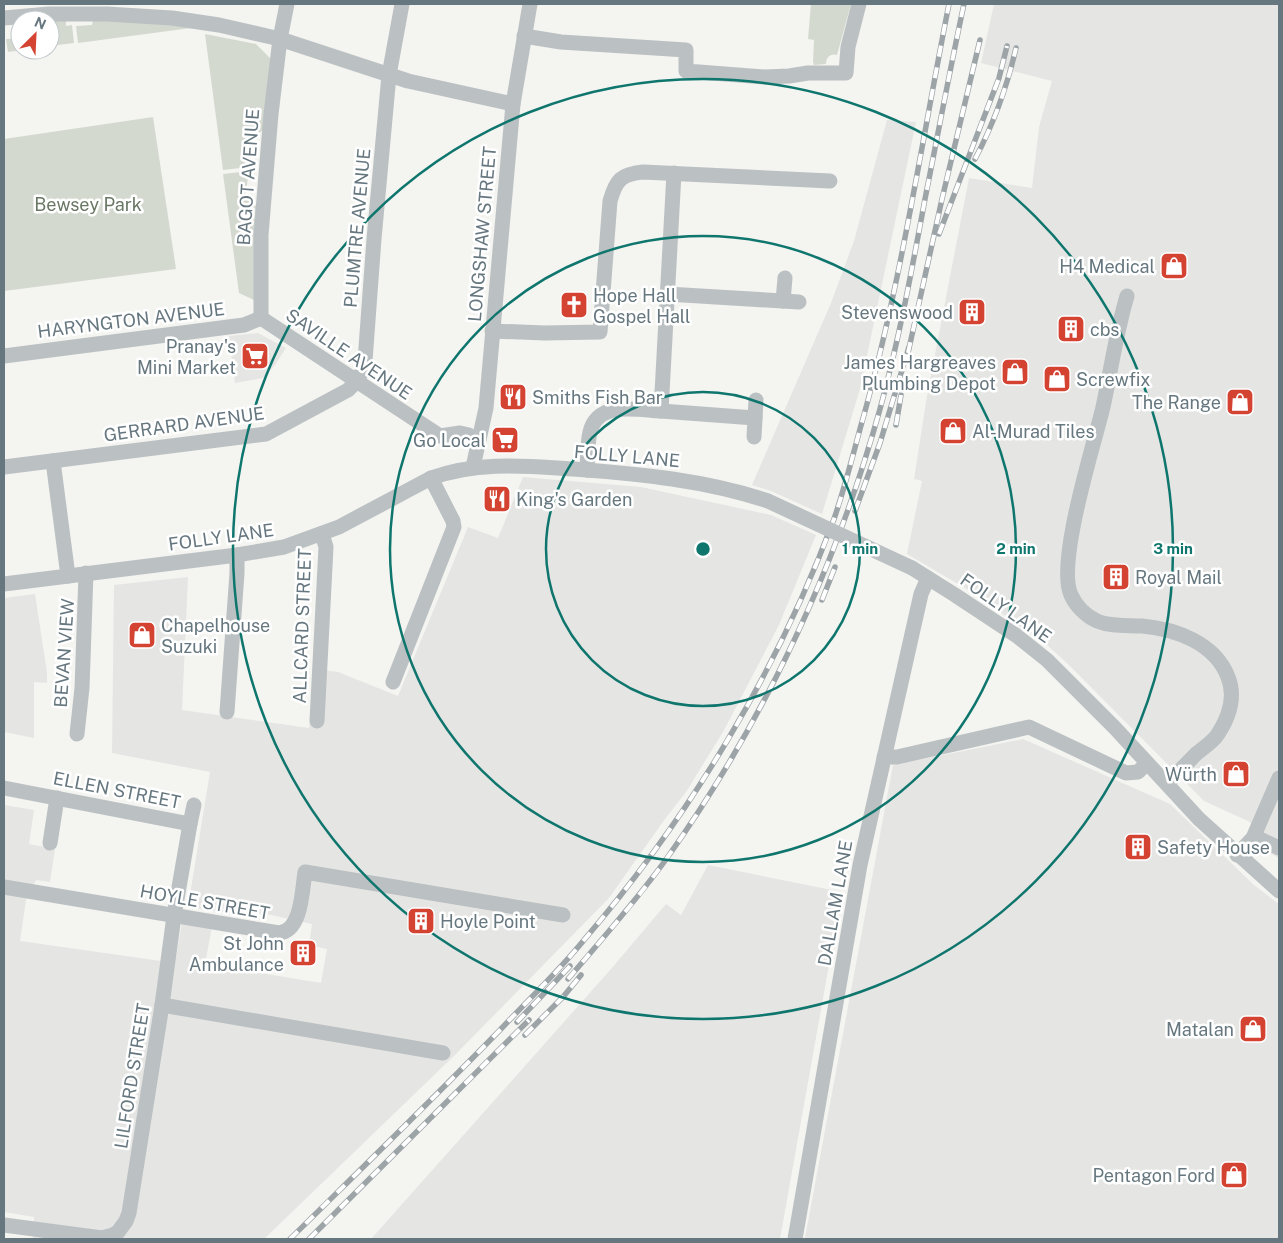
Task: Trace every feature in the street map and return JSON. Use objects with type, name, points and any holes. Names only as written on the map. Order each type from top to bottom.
[{"type":"street","name":"BAGOT AVENUE","points":[[261,318],[261,235],[271,114],[280,39],[287,4]]},
{"type":"street","name":"PLUMTRE AVENUE","points":[[356,382],[363,370],[365,361],[388,75],[402,4]]},
{"type":"street","name":"LONGSHAW STREET","points":[[474,467],[486,408],[513,104],[530,4]]},
{"type":"street","points":[[524,36],[561,42],[686,50],[686,71],[764,77],[808,73],[846,73],[848,47],[859,4]]},
{"type":"street","points":[[4,18],[49,14],[173,11],[219,25],[280,39],[388,75],[432,87],[513,104]]},
{"type":"street","points":[[492,331],[600,332],[610,201],[619,180],[632,173],[674,173],[830,181]]},
{"type":"street","points":[[661,411],[674,173]]},
{"type":"street","points":[[784,301],[785,278]]},
{"type":"street","points":[[667,294],[799,302]]},
{"type":"street","points":[[1127,296],[1118,328],[1102,411],[1077,509],[1069,554],[1067,583],[1070,594],[1077,604],[1097,621],[1111,625],[1155,628],[1186,637],[1208,649],[1225,670],[1232,690],[1231,705],[1227,719],[1217,736],[1167,784]]},
{"type":"street","name":"HARYNGTON AVENUE","points":[[4,356],[244,324],[261,318]]},
{"type":"street","name":"SAVILLE AVENUE","points":[[261,318],[440,436],[460,433],[470,435]]},
{"type":"street","name":"GERRARD AVENUE","points":[[4,467],[266,434],[342,395],[356,382]]},
{"type":"street","points":[[754,437],[756,400]]},
{"type":"street","points":[[587,470],[590,434],[595,421],[600,415],[613,409],[755,418]]},
{"type":"street","points":[[53,461],[68,576]]},
{"type":"street","name":"FOLLY LANE","points":[[4,584],[237,555],[284,547],[322,534],[431,478],[474,467],[502,465],[635,473],[694,482],[730,490],[768,501],[912,568],[1017,636],[1047,660],[1116,728],[1199,820],[1258,872]]},
{"type":"street","points":[[393,682],[454,527],[453,521],[431,478]]},
{"type":"street","name":"ALLCARD STREET","points":[[317,721],[326,547],[322,534]]},
{"type":"street","points":[[226,712],[237,555]]},
{"type":"street","name":"BEVAN VIEW","points":[[76,734],[82,688],[86,573]]},
{"type":"street","name":"DALLAM LANE","points":[[795,1239],[860,865],[921,594],[928,578]]},
{"type":"street","points":[[884,757],[898,757],[1029,727],[1126,774],[1138,772],[1147,763]]},
{"type":"street","points":[[1237,855],[1253,838],[1279,778]]},
{"type":"street","name":"ELLEN STREET","points":[[4,788],[190,824],[174,916]]},
{"type":"street","points":[[50,843],[57,798]]},
{"type":"street","points":[[190,824],[194,805]]},
{"type":"street","points":[[1253,838],[1260,839],[1279,848]]},
{"type":"street","name":"HOYLE STREET","points":[[4,887],[279,933],[285,933],[294,924],[297,917],[305,872],[563,915]]},
{"type":"street","points":[[1258,872],[1279,880]]},
{"type":"street","points":[[1258,872],[1279,891]]},
{"type":"street","name":"LILFORD STREET","points":[[4,1225],[96,1238],[113,1235],[123,1227],[129,1213],[162,1006],[174,916]]},
{"type":"street","points":[[162,1006],[442,1053]]},
{"type":"shaded area","points":[[994,4],[1279,4],[1279,858],[1262,849],[1250,822],[1204,801],[1047,645],[965,588],[907,554],[922,481],[914,479],[927,396],[969,178],[1032,188],[1039,127],[1052,81],[981,63]]},
{"type":"shaded area","points":[[887,120],[916,122],[860,389],[822,514],[771,491],[752,485],[831,303],[854,241]]},
{"type":"shaded area","points":[[258,333],[286,348],[275,365],[263,378],[235,383],[229,336]]},
{"type":"shaded area","points":[[523,477],[641,487],[771,515],[816,535],[779,625],[723,732],[686,792],[609,898],[456,1054],[264,1239],[33,1239],[34,1217],[4,1212],[4,805],[34,810],[29,844],[55,849],[50,882],[36,880],[26,900],[20,941],[175,963],[182,922],[212,927],[205,964],[321,983],[327,949],[309,945],[312,924],[258,913],[254,917],[188,907],[210,772],[112,753],[114,585],[188,577],[182,710],[309,728],[314,669],[338,672],[398,696],[468,527],[498,538]]},
{"type":"shaded area","points":[[35,594],[47,683],[34,682],[34,738],[4,732],[4,598]]},
{"type":"shaded area","points":[[1023,739],[1170,804],[1254,885],[1279,904],[1279,1239],[805,1238],[893,765]]},
{"type":"shaded area","points":[[708,865],[842,892],[780,1239],[371,1239],[611,969],[666,904],[681,915]]},
{"type":"green space","points":[[811,4],[851,4],[837,55],[829,56],[826,64],[814,65],[813,62],[814,40],[808,39]]},
{"type":"green space","points":[[60,20],[66,20],[66,26],[72,25],[74,43],[60,45]]},
{"type":"green space","points":[[93,20],[161,23],[191,28],[78,43],[76,26],[92,25]]},
{"type":"green space","points":[[205,34],[256,44],[273,61],[264,129],[257,135],[250,135],[249,167],[223,170]]},
{"type":"green space","points":[[6,39],[10,39],[10,52],[8,52]]},
{"type":"green space","name":"Bewsey Park","points":[[153,117],[176,269],[4,291],[4,139]]},
{"type":"green space","points":[[249,171],[245,197],[251,199],[256,206],[254,300],[239,293],[223,174]]},
{"type":"railway","points":[[290,1239],[474,1057],[574,952],[623,893],[695,793],[758,687],[786,632],[811,576],[834,519],[848,474],[887,324],[949,4]]},
{"type":"railway","points":[[568,979],[644,889],[702,806],[735,753],[765,698],[818,586],[862,469],[887,383],[905,304],[964,4]]},
{"type":"railway","points":[[908,353],[980,40]]},
{"type":"railway","points":[[939,234],[999,78],[1007,46]]},
{"type":"railway","points":[[975,159],[999,105],[1016,48]]},
{"type":"railway","points":[[855,511],[880,443],[909,347]]},
{"type":"railway","points":[[896,425],[901,395]]},
{"type":"railway","points":[[822,600],[835,567]]},
{"type":"railway","points":[[517,1022],[570,966]]},
{"type":"railway","points":[[525,1035],[563,997],[581,975]]},
{"type":"railway","points":[[309,1239],[529,1020]]},
{"type":"place","name":"H4 Medical","points":[[1174,266]]},
{"type":"place","name":"Hope Hall Gospel Hall","points":[[574,305]]},
{"type":"place","name":"Stevenswood","points":[[972,312]]},
{"type":"place","name":"cbs","points":[[1071,329]]},
{"type":"place","name":"Pranay's Mini Market","points":[[255,356]]},
{"type":"place","name":"James Hargreaves Plumbing Depot","points":[[1015,372]]},
{"type":"place","name":"Screwfix","points":[[1057,379]]},
{"type":"place","name":"Smiths Fish Bar","points":[[513,397]]},
{"type":"place","name":"The Range","points":[[1240,402]]},
{"type":"place","name":"Al-Murad Tiles","points":[[953,431]]},
{"type":"place","name":"Go Local","points":[[505,440]]},
{"type":"place","name":"King's Garden","points":[[497,499]]},
{"type":"place","name":"Royal Mail","points":[[1116,577]]},
{"type":"place","name":"Chapelhouse Suzuki","points":[[142,635]]},
{"type":"place","name":"Würth","points":[[1236,774]]},
{"type":"place","name":"Safety House","points":[[1138,847]]},
{"type":"place","name":"Hoyle Point","points":[[421,921]]},
{"type":"place","name":"St John Ambulance","points":[[303,953]]},
{"type":"place","name":"Matalan","points":[[1253,1029]]},
{"type":"place","name":"Pentagon Ford","points":[[1234,1175]]}]
